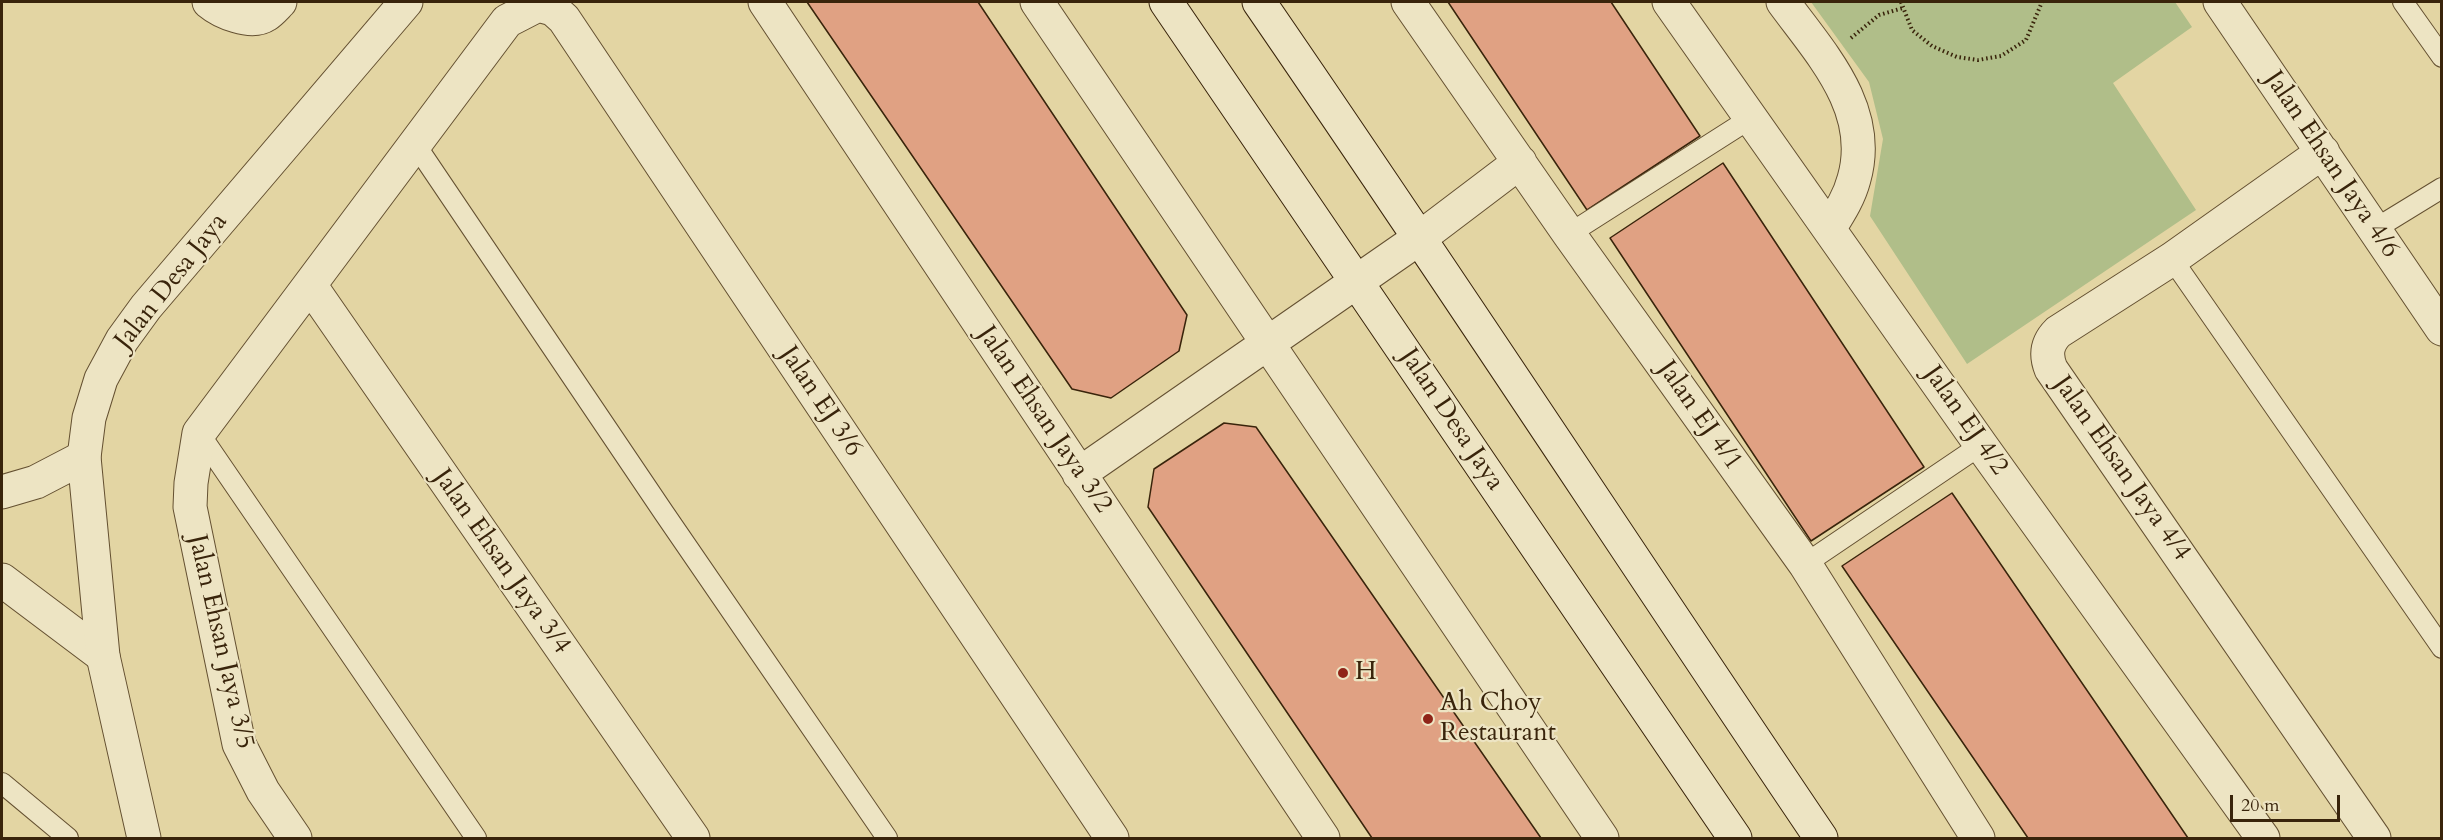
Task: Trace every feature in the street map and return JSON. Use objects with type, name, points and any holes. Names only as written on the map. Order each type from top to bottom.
[{"type":"street","points":[[208,2],[218,9],[253,19],[266,16],[280,2]]},
{"type":"street","name":"Jalan Desa Jaya","points":[[144,838],[103,656],[84,457],[89,418],[101,379],[122,340],[146,307],[406,2]]},
{"type":"street","name":"Jalan Ehsan Jaya 3/2","points":[[765,2],[1323,838]]},
{"type":"street","points":[[1037,2],[1602,838]]},
{"type":"street","name":"Jalan Desa Jaya","points":[[1166,2],[1736,838]]},
{"type":"street","points":[[1259,2],[1421,237],[1600,511],[1821,838]]},
{"type":"street","name":"Jalan EJ 4/1","points":[[1408,2],[1569,234],[1805,564],[1978,838]]},
{"type":"street","name":"Jalan EJ 4/2","points":[[1669,2],[1981,445],[2263,838]]},
{"type":"street","points":[[1783,2],[1839,79],[1856,120],[1858,146],[1855,178],[1845,203],[1829,229]]},
{"type":"street","name":"Jalan Ehsan Jaya 4/6","points":[[2220,2],[2442,329]]},
{"type":"street","name":"Jalan EJ 3/6","points":[[415,144],[507,21],[538,5],[553,9],[564,19],[1112,838]]},
{"type":"street","points":[[199,433],[415,144]]},
{"type":"street","name":"Jalan Ehsan Jaya 4/4","points":[[2323,152],[2172,259],[2058,332],[2051,339],[2047,348],[2051,369],[2374,838]]},
{"type":"street","points":[[1079,474],[1421,237],[1520,162]]},
{"type":"street","name":"Jalan Ehsan Jaya 3/4","points":[[310,285],[693,838]]},
{"type":"street","name":"Jalan Ehsan Jaya 3/5","points":[[199,433],[191,483],[190,507],[239,744],[263,791],[295,838]]},
{"type":"street","points":[[2,492],[36,482],[84,457]]},
{"type":"street","points":[[2,580],[103,656]]},
{"type":"lane","points":[[2403,2],[2442,57]]},
{"type":"lane","points":[[1569,234],[1751,118]]},
{"type":"lane","points":[[415,144],[887,838]]},
{"type":"lane","points":[[2375,229],[2442,188]]},
{"type":"lane","points":[[2172,259],[2442,648]]},
{"type":"lane","points":[[199,433],[476,838]]},
{"type":"lane","points":[[1805,564],[1981,445]]},
{"type":"lane","points":[[2,783],[68,838]]},
{"type":"path","points":[[1901,2],[1912,30],[1932,46],[1957,57],[1978,60],[2001,56],[2026,40],[2042,2]]},
{"type":"path","points":[[1824,59],[1879,15],[1903,8]]},
{"type":"green space","points":[[1811,2],[2175,2],[2192,27],[2113,83],[2196,210],[1967,364],[1870,216],[1883,139],[1869,82]]},
{"type":"building","points":[[807,2],[978,2],[1187,315],[1179,351],[1111,398],[1072,389]]},
{"type":"building","points":[[1448,2],[1611,2],[1700,136],[1587,210]]},
{"type":"building","points":[[1723,163],[1924,467],[1811,541],[1610,238]]},
{"type":"building","name":"H","points":[[1224,423],[1256,427],[1541,838],[1372,838],[1148,507],[1154,469]]},
{"type":"building","points":[[1952,493],[2188,838],[2028,838],[1842,566]]},
{"type":"place","name":"H","points":[[1343,673]]},
{"type":"place","name":"Ah Choy Restaurant","points":[[1428,719]]}]
